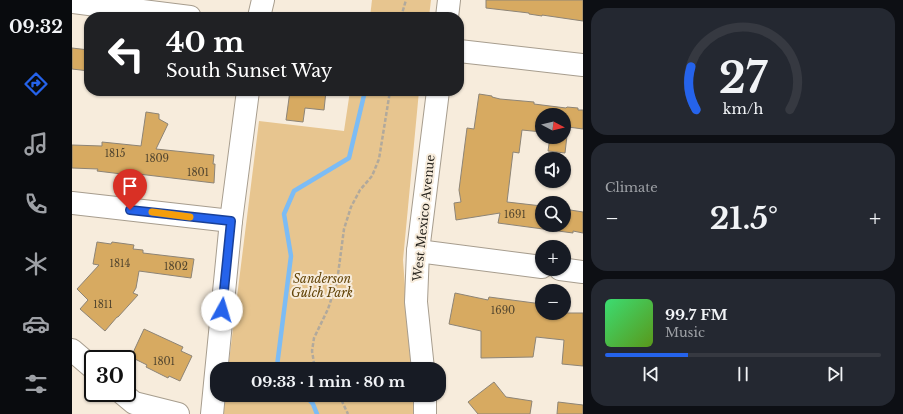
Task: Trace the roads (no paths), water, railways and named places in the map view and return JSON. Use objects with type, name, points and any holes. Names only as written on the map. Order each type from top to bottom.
[{"type":"street","points":[[260,12],[263,0]]},
{"type":"street","points":[[448,12],[449,0]]},
{"type":"street","points":[[72,2],[151,12]]},
{"type":"street","points":[[464,52],[583,66]]},
{"type":"street","points":[[212,414],[231,221],[247,96]]},
{"type":"street","name":"West Mexico Avenue","points":[[422,362],[416,302],[418,251],[437,96]]},
{"type":"street","points":[[72,203],[231,221]]},
{"type":"street","points":[[418,251],[535,266]]},
{"type":"street","points":[[571,270],[583,272]]},
{"type":"street","points":[[72,350],[84,360]]},
{"type":"street","points":[[133,402],[178,414]]},
{"type":"street","points":[[425,402],[425,414]]},
{"type":"waterway","points":[[278,362],[291,256],[284,214],[294,191],[349,158],[364,96]]},
{"type":"waterway","points":[[311,402],[317,414]]},
{"type":"park label","name":"Sanderson Gulch Park","points":[[322,286]]}]
